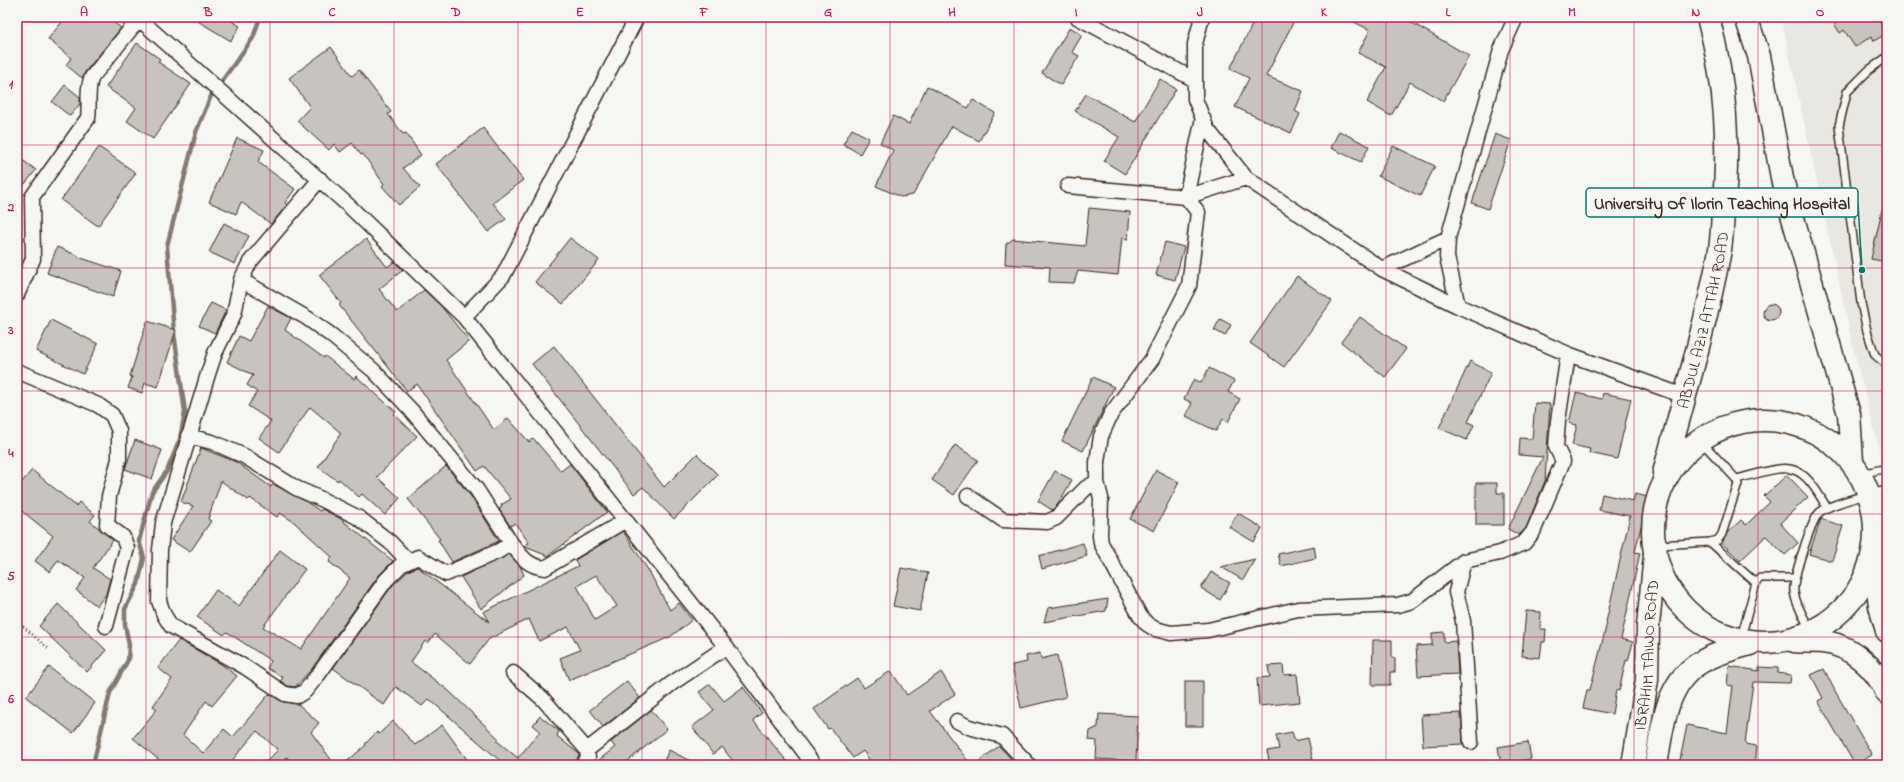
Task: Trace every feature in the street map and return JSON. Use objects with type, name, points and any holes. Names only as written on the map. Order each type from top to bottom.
[{"type":"main road","name":"ABDUL AZIZ ATTAH ROAD","points":[[1657,501],[1719,253],[1725,197],[1727,148],[1725,102],[1718,55],[1708,17]]},
{"type":"main road","points":[[1746,17],[1759,56],[1783,183],[1849,414],[1857,467]]},
{"type":"main road","points":[[1759,17],[1762,36],[1759,56]]},
{"type":"main road","points":[[1887,632],[1880,606],[1874,551],[1879,492],[1857,467],[1806,426],[1769,418],[1732,423],[1699,439],[1672,465],[1657,501],[1656,545],[1659,575],[1680,609],[1712,632],[1745,642],[1823,642],[1847,650],[1861,659],[1872,669],[1883,684],[1887,693]]},
{"type":"main road","name":"IBRAHIM TAIWO ROAD","points":[[1633,765],[1647,680],[1648,625],[1656,545]]},
{"type":"main road","points":[[1788,641],[1828,623],[1858,592],[1874,551]]},
{"type":"main road","name":"IBRAHIM TAIWO ROAD","points":[[1656,765],[1665,718],[1674,691],[1680,682],[1698,664],[1745,642]]},
{"type":"street","points":[[464,317],[503,276],[637,17]]},
{"type":"street","points":[[1077,17],[1195,80]]},
{"type":"street","points":[[1202,17],[1196,44],[1195,99],[1207,129],[1246,178],[1382,269],[1458,306],[1568,354],[1684,396]]},
{"type":"street","points":[[1458,306],[1447,257],[1448,238],[1501,50],[1516,17]]},
{"type":"street","points":[[17,295],[33,259],[32,197],[88,118],[90,109],[89,83],[92,77],[138,18],[350,206],[464,317],[726,647],[814,765]]},
{"type":"street","points":[[1186,198],[1202,118]]},
{"type":"street","points":[[1068,186],[1186,198],[1246,178]]},
{"type":"street","points":[[320,179],[250,262],[241,280],[234,314],[215,353],[188,436],[163,523],[160,550],[159,601],[164,615],[171,626],[245,667],[285,694],[297,696],[305,691],[386,580],[401,565],[418,556],[446,574],[485,558],[511,543]]},
{"type":"street","points":[[1186,198],[1198,212],[1188,286],[1152,359],[1111,414],[1101,436],[1097,462],[1097,482],[1101,498],[1101,543],[1140,616],[1147,624],[1155,629],[1171,632],[1208,630],[1298,609],[1398,605],[1412,601],[1464,561],[1500,553],[1524,543],[1533,532],[1563,461],[1556,447],[1558,421],[1568,354]]},
{"type":"street","points":[[1382,269],[1448,238]]},
{"type":"street","points":[[241,280],[307,318],[331,335],[373,370],[411,410],[477,490],[511,543],[533,567],[545,568],[626,520]]},
{"type":"street","points":[[17,371],[98,405],[112,415],[119,431],[119,459],[110,496],[107,525],[123,537],[127,548],[106,626]]},
{"type":"street","points":[[188,436],[212,442],[244,456],[296,488],[322,499],[359,518],[391,543],[408,562]]},
{"type":"street","points":[[968,496],[1003,520],[1047,522],[1056,518],[1086,488],[1097,482]]},
{"type":"street","points":[[1464,561],[1456,592],[1463,621],[1471,742]]},
{"type":"street","points":[[587,750],[672,684],[726,647]]},
{"type":"street","points":[[513,673],[543,699],[587,750],[588,758],[583,765]]},
{"type":"street","points":[[957,721],[969,727],[1002,736],[1029,765]]},
{"type":"lane","points":[[1887,57],[1869,70],[1848,92],[1839,126],[1864,316],[1875,355],[1887,365]]},
{"type":"lane","points":[[1656,545],[1710,542],[1718,540],[1722,534],[1738,484],[1736,478],[1699,439]]},
{"type":"lane","points":[[1857,467],[1887,468]]},
{"type":"lane","points":[[1736,478],[1770,470],[1783,468],[1794,469],[1803,474],[1815,486],[1827,508]]},
{"type":"lane","points":[[1811,631],[1796,600],[1794,578],[1815,517],[1827,508],[1879,492]]},
{"type":"lane","points":[[1710,542],[1756,583]]},
{"type":"lane","points":[[1745,642],[1756,583],[1760,578],[1764,577],[1794,578]]},
{"type":"path","points":[[17,621],[50,650]]},
{"type":"shaded area","points":[[1781,17],[1887,17],[1887,463],[1883,465],[1854,351]]},
{"type":"building","points":[[66,17],[107,17],[121,28],[85,72],[82,78],[66,65],[71,58],[48,39]]},
{"type":"building","points":[[191,17],[225,17],[240,26],[231,41]]},
{"type":"building","points":[[1256,17],[1296,17],[1266,76],[1303,91],[1295,111],[1300,114],[1291,133],[1235,107],[1249,78],[1230,69]]},
{"type":"building","points":[[1344,17],[1411,17],[1409,21],[1469,56],[1443,101],[1410,82],[1391,116],[1367,102],[1386,67],[1358,53],[1370,30]]},
{"type":"building","points":[[1830,17],[1876,17],[1887,33],[1874,41],[1872,36],[1855,47],[1844,30],[1840,33]]},
{"type":"building","points":[[1070,27],[1082,35],[1072,52],[1079,56],[1061,85],[1042,73]]},
{"type":"building","points":[[137,43],[160,59],[158,62],[191,84],[153,139],[127,121],[136,108],[106,87]]},
{"type":"building","points":[[331,47],[352,76],[359,70],[391,112],[388,114],[403,134],[406,133],[421,155],[403,168],[420,187],[399,205],[382,186],[384,184],[363,154],[361,155],[352,143],[340,152],[334,144],[329,150],[297,121],[310,107],[289,78]]},
{"type":"building","points":[[1160,79],[1176,89],[1125,174],[1104,161],[1119,137],[1075,111],[1086,94],[1135,122]]},
{"type":"building","points":[[65,85],[80,97],[80,104],[70,116],[52,102]]},
{"type":"building","points":[[927,86],[968,108],[973,100],[995,113],[979,141],[952,126],[913,195],[901,197],[876,186],[893,150],[880,143],[893,116],[909,124]]},
{"type":"building","points":[[483,128],[523,180],[493,203],[506,219],[488,232],[436,164]]},
{"type":"building","points":[[852,129],[869,138],[860,154],[843,144]]},
{"type":"building","points":[[1339,131],[1369,146],[1361,162],[1331,148]]},
{"type":"building","points":[[1495,134],[1511,140],[1488,209],[1472,203]]},
{"type":"building","points":[[237,138],[264,150],[258,162],[295,189],[285,203],[287,205],[271,224],[241,202],[236,214],[209,202]]},
{"type":"building","points":[[1393,146],[1435,166],[1420,196],[1378,176]]},
{"type":"building","points":[[99,147],[136,173],[98,226],[61,200]]},
{"type":"building","points":[[17,156],[36,170],[25,184],[17,178]]},
{"type":"building","points":[[1089,208],[1130,212],[1128,239],[1122,238],[1118,275],[1078,271],[1074,283],[1049,282],[1050,267],[1005,264],[1006,244],[1013,239],[1085,246]]},
{"type":"building","points":[[1882,210],[1887,211],[1887,262],[1871,259]]},
{"type":"building","points":[[224,223],[249,236],[235,264],[209,252]]},
{"type":"building","points":[[570,238],[599,260],[563,304],[535,282]]},
{"type":"building","points":[[366,239],[387,267],[394,262],[403,270],[379,289],[397,312],[424,290],[441,306],[469,341],[446,360],[494,430],[508,418],[529,442],[533,438],[561,471],[570,464],[607,512],[548,556],[524,546],[529,543],[515,523],[510,526],[499,509],[502,507],[501,505],[511,499],[484,466],[477,471],[417,384],[407,391],[339,305],[341,303],[319,275]]},
{"type":"building","points":[[1165,242],[1184,247],[1175,280],[1156,275]]},
{"type":"building","points":[[57,247],[79,256],[78,257],[121,271],[113,297],[47,273]]},
{"type":"building","points":[[1297,276],[1332,301],[1284,367],[1250,343]]},
{"type":"building","points":[[211,303],[226,310],[215,333],[199,326]]},
{"type":"building","points":[[1771,304],[1778,309],[1779,312],[1774,319],[1771,320],[1764,315],[1763,312],[1768,305]]},
{"type":"building","points":[[268,306],[291,318],[285,330],[324,358],[325,356],[354,379],[356,376],[396,412],[394,414],[417,436],[377,477],[400,498],[385,515],[362,494],[359,497],[339,479],[338,481],[318,467],[341,433],[310,407],[279,452],[259,438],[271,421],[248,406],[257,392],[247,385],[253,375],[227,362],[239,336],[249,341]]},
{"type":"building","points":[[1360,317],[1406,349],[1385,377],[1341,342]]},
{"type":"building","points":[[1220,319],[1231,325],[1225,336],[1214,330]]},
{"type":"building","points":[[51,320],[98,344],[83,374],[36,351]]},
{"type":"building","points":[[147,321],[176,330],[158,387],[145,383],[142,393],[128,388],[132,377],[130,376]]},
{"type":"building","points":[[554,346],[664,487],[697,454],[718,475],[674,519],[643,487],[634,494],[532,364]]},
{"type":"building","points":[[1470,361],[1491,373],[1468,422],[1474,425],[1467,440],[1439,428]]},
{"type":"building","points":[[1209,368],[1234,381],[1228,392],[1240,399],[1228,422],[1223,419],[1216,431],[1186,416],[1192,403],[1184,399],[1194,379],[1201,383]]},
{"type":"building","points":[[1093,377],[1114,387],[1083,451],[1062,441]]},
{"type":"building","points":[[1576,393],[1602,399],[1603,393],[1631,399],[1617,459],[1589,453],[1590,449],[1572,445],[1577,425],[1569,423]]},
{"type":"building","points":[[1535,403],[1550,404],[1545,481],[1526,528],[1519,535],[1508,529],[1543,457],[1519,455],[1520,438],[1532,439]]},
{"type":"building","points":[[135,440],[162,450],[152,479],[125,469]]},
{"type":"building","points":[[955,445],[978,460],[954,495],[932,480]]},
{"type":"building","points":[[201,448],[236,462],[271,487],[273,484],[320,511],[322,509],[343,520],[393,561],[379,575],[311,670],[295,687],[288,686],[280,681],[283,678],[267,668],[271,661],[227,632],[224,635],[197,617],[216,590],[239,606],[280,550],[305,569],[263,627],[301,649],[350,578],[329,562],[332,557],[294,522],[280,513],[277,517],[250,498],[248,500],[221,481],[208,519],[211,521],[190,552],[171,540],[193,506],[181,502]]},
{"type":"building","points":[[446,466],[470,495],[499,541],[452,562],[438,540],[440,539],[408,499]]},
{"type":"building","points":[[32,470],[76,506],[79,502],[95,515],[90,521],[113,540],[93,568],[110,579],[106,594],[97,606],[76,590],[85,578],[58,560],[50,572],[35,561],[53,536],[17,507],[17,488]]},
{"type":"building","points":[[1156,470],[1179,482],[1154,531],[1130,519]]},
{"type":"building","points":[[1055,471],[1072,480],[1058,504],[1052,510],[1038,501]]},
{"type":"building","points":[[1787,475],[1808,497],[1780,523],[1798,543],[1785,555],[1766,536],[1740,561],[1722,543],[1727,533],[1741,520],[1746,525],[1770,502],[1764,496]]},
{"type":"building","points":[[1476,483],[1497,483],[1497,493],[1504,493],[1504,525],[1476,525]]},
{"type":"building","points":[[1602,494],[1633,501],[1635,494],[1648,497],[1635,552],[1640,553],[1621,639],[1633,642],[1628,661],[1626,660],[1619,691],[1616,690],[1612,714],[1583,708],[1587,690],[1590,690],[1607,623],[1630,516],[1599,510]]},
{"type":"building","points":[[1238,513],[1262,528],[1254,542],[1229,527]]},
{"type":"building","points":[[1821,519],[1843,526],[1832,561],[1809,554]]},
{"type":"building","points":[[623,531],[650,573],[670,610],[679,603],[692,620],[670,637],[569,680],[560,658],[580,650],[568,627],[539,641],[529,619],[489,639],[470,664],[435,634],[428,643],[425,641],[411,662],[449,691],[499,739],[497,741],[518,758],[540,731],[533,725],[540,716],[559,731],[557,736],[579,754],[575,765],[505,765],[429,699],[422,706],[396,687],[384,705],[333,668],[392,586],[408,571],[417,567],[419,568],[489,622],[483,612],[578,566],[575,560]],"holes":[[[596,575],[617,606],[595,620],[577,586]]]},
{"type":"building","points":[[1083,543],[1087,556],[1042,569],[1039,556]]},
{"type":"building","points":[[1314,546],[1316,558],[1281,566],[1278,554]]},
{"type":"building","points":[[509,554],[520,566],[524,575],[481,609],[461,577]]},
{"type":"building","points":[[1255,559],[1243,580],[1221,567]]},
{"type":"building","points":[[901,568],[928,573],[920,611],[893,606]]},
{"type":"building","points":[[1211,572],[1230,583],[1220,600],[1201,588]]},
{"type":"building","points":[[1108,599],[1106,611],[1044,622],[1048,608]]},
{"type":"building","points":[[58,604],[106,650],[87,672],[39,626]]},
{"type":"building","points":[[1526,611],[1541,612],[1540,629],[1546,629],[1545,642],[1542,642],[1540,658],[1522,656]]},
{"type":"building","points":[[1444,632],[1444,642],[1456,641],[1458,674],[1418,676],[1416,646],[1432,645],[1432,633]]},
{"type":"building","points":[[179,640],[221,664],[237,676],[212,706],[206,701],[183,735],[203,753],[224,729],[233,737],[269,694],[283,702],[298,704],[319,723],[311,732],[335,765],[293,765],[287,757],[280,765],[263,765],[278,750],[257,731],[228,765],[165,765],[133,738],[157,709],[153,706],[172,679],[158,668]]},
{"type":"building","points":[[1373,640],[1392,640],[1392,658],[1395,658],[1395,672],[1390,672],[1390,685],[1372,685]]},
{"type":"building","points":[[1040,653],[1041,659],[1057,655],[1066,697],[1021,708],[1012,665],[1027,662],[1026,656]]},
{"type":"building","points":[[1283,665],[1284,675],[1297,674],[1300,702],[1259,706],[1257,678],[1270,677],[1268,666]]},
{"type":"building","points":[[1729,666],[1759,671],[1759,667],[1778,668],[1778,673],[1791,675],[1790,683],[1753,682],[1745,744],[1757,746],[1755,765],[1679,765],[1687,725],[1727,733],[1733,686],[1727,685]]},
{"type":"building","points":[[49,667],[95,703],[73,733],[26,697]]},
{"type":"building","points":[[1824,669],[1872,755],[1855,765],[1818,701],[1823,698],[1811,675]]},
{"type":"building","points":[[891,671],[907,695],[941,672],[955,694],[930,711],[971,765],[873,765],[863,751],[853,758],[830,728],[828,729],[814,709],[857,678],[864,688]]},
{"type":"building","points":[[627,681],[640,698],[603,727],[590,710]]},
{"type":"building","points":[[1185,681],[1203,681],[1203,726],[1185,726]]},
{"type":"building","points":[[710,684],[724,701],[743,687],[762,713],[753,720],[790,765],[736,765],[722,747],[713,754],[692,727],[714,710],[699,692]]},
{"type":"building","points":[[651,710],[667,729],[623,765],[593,765],[615,747],[611,742]]},
{"type":"building","points":[[1461,713],[1463,744],[1423,746],[1421,715]]},
{"type":"building","points":[[1099,714],[1138,716],[1136,761],[1096,759],[1097,741],[1089,740],[1090,731],[1098,727]]},
{"type":"building","points":[[393,721],[415,745],[442,725],[471,765],[343,765],[366,745],[365,744],[377,732],[379,734]]},
{"type":"building","points":[[1292,732],[1295,741],[1308,738],[1314,765],[1270,765],[1267,751],[1279,749],[1276,735]]},
{"type":"building","points":[[1528,742],[1531,759],[1512,762],[1513,765],[1501,765],[1498,747]]},
{"type":"building","points":[[999,746],[1017,765],[974,765]]},
{"type":"building","points":[[669,750],[698,765],[662,765]]},
{"type":"waterway","points":[[93,765],[110,693],[128,660],[129,645],[125,625],[125,609],[138,584],[144,558],[139,541],[152,492],[167,471],[180,439],[185,412],[174,333],[167,246],[196,132],[211,96],[253,38],[260,17]]},
{"type":"place","name":"University Of Ilorin Teaching Hospital","points":[[1862,270]]}]
